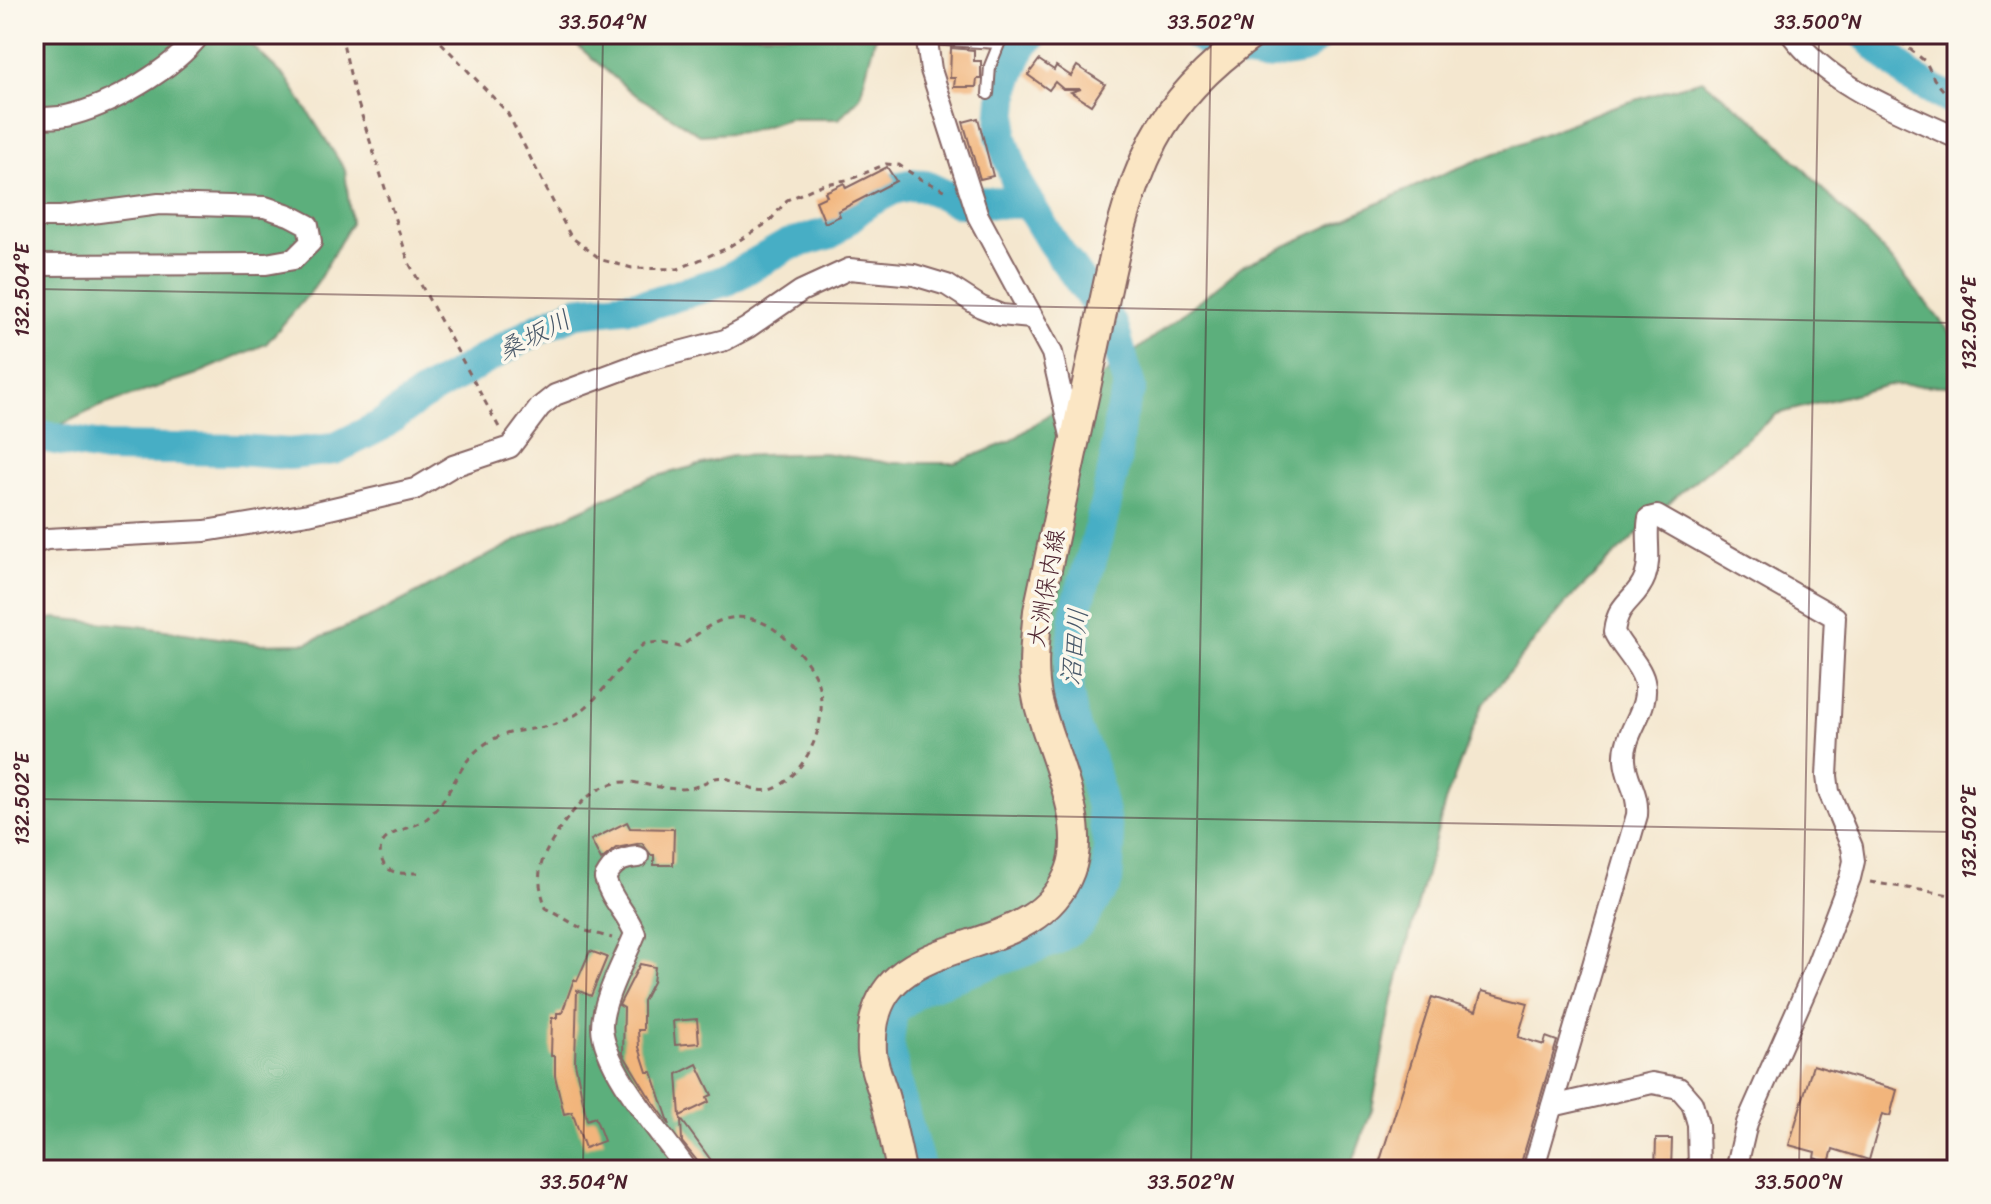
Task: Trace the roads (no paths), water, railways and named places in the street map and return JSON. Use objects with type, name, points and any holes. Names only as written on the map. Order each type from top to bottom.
[{"type":"main road","name":"大洲保内線","points":[[901,1170],[872,1055],[874,1022],[886,991],[916,964],[1033,920],[1048,908],[1063,889],[1076,849],[1075,826],[1038,703],[1033,676],[1038,611],[1073,448],[1121,229],[1134,186],[1155,137],[1216,60],[1253,34]]},
{"type":"street","points":[[34,118],[65,116],[104,103],[155,73],[200,34]]},
{"type":"street","points":[[1791,34],[1814,61],[1842,82],[1957,138]]},
{"type":"street","points":[[927,36],[931,70],[978,216],[1052,353],[1073,448]]},
{"type":"street","points":[[34,217],[61,217],[159,204],[265,207],[308,225],[311,242],[294,259],[266,264],[34,265]]},
{"type":"street","points":[[34,543],[47,539],[205,531],[308,514],[415,489],[453,466],[510,447],[540,407],[555,395],[649,360],[725,340],[801,291],[849,269],[914,275],[947,285],[981,307],[1001,315],[1031,318]]},
{"type":"street","points":[[1533,1170],[1637,815],[1638,799],[1625,760],[1632,729],[1641,715],[1644,679],[1614,632],[1620,610],[1639,589],[1646,574],[1649,560],[1646,532],[1649,518],[1657,516],[1835,617],[1827,776],[1829,792],[1852,847],[1854,861],[1816,967],[1747,1123],[1736,1170]]},
{"type":"street","points":[[638,857],[626,858],[611,865],[605,878],[610,896],[629,920],[635,934],[619,966],[602,1030],[610,1057],[623,1081],[687,1170]]},
{"type":"street","points":[[1552,1106],[1652,1083],[1679,1088],[1692,1103],[1698,1124],[1699,1170]]},
{"type":"lane","points":[[927,36],[1000,38],[990,66],[988,94]]},
{"type":"waterway","name":"沼田川","points":[[920,1170],[896,1085],[888,1042],[892,1011],[919,989],[1054,940],[1079,923],[1107,881],[1109,846],[1101,804],[1090,760],[1075,729],[1067,691],[1078,602],[1098,537],[1115,463],[1120,416],[1130,387],[1113,327],[1052,242],[1018,186],[1001,135],[1005,87],[1021,46],[1033,34]]},
{"type":"waterway","name":"沼田川","points":[[1196,34],[1224,50],[1260,56],[1303,49],[1320,34]]},
{"type":"waterway","points":[[1865,34],[1910,77],[1957,103]]},
{"type":"waterway","name":"桑坂川","points":[[34,438],[45,437],[106,448],[289,454],[334,449],[380,426],[421,396],[538,329],[576,312],[649,304],[727,280],[788,245],[830,233],[866,203],[893,189],[909,185],[925,186],[959,202],[1028,203]]}]
